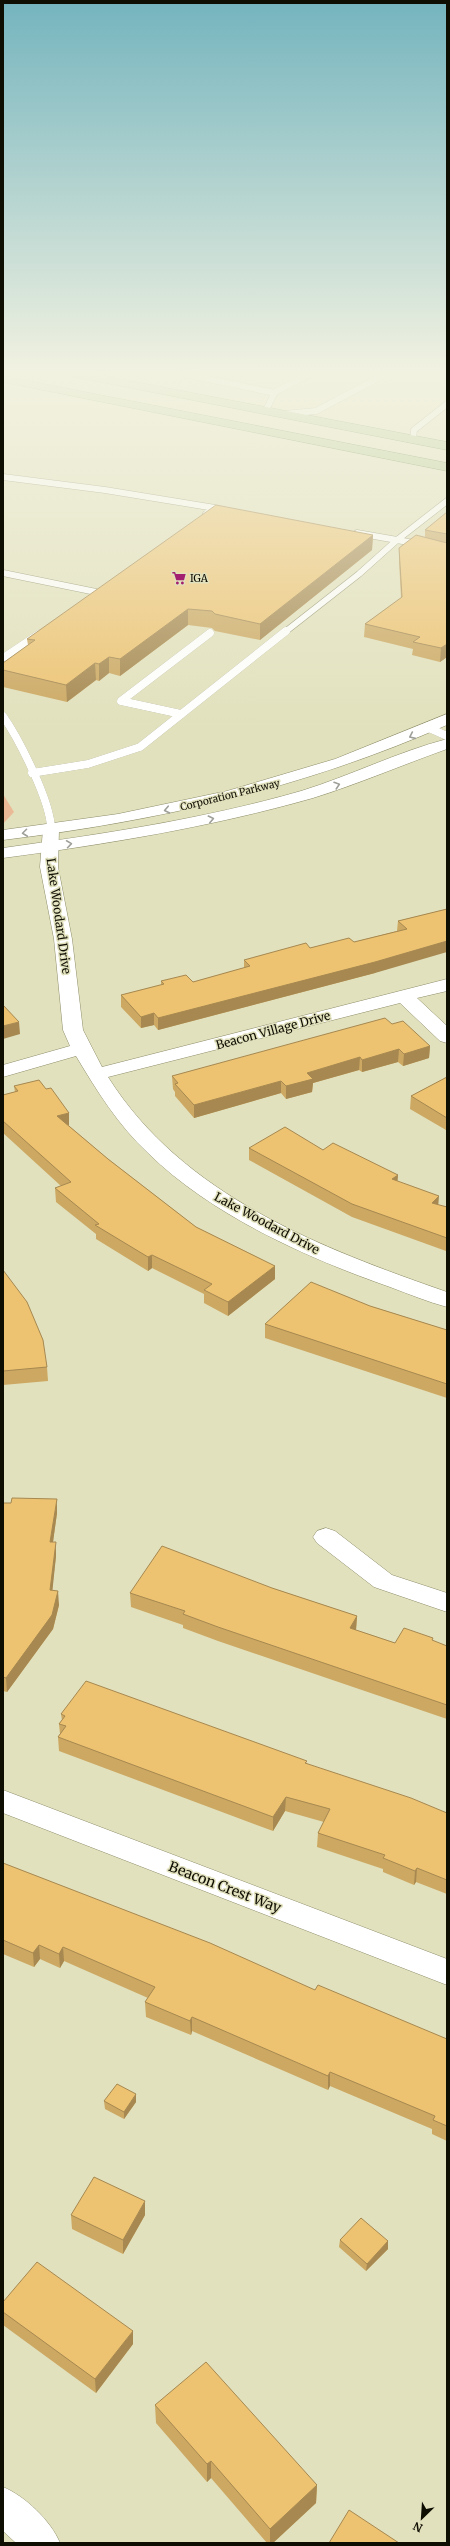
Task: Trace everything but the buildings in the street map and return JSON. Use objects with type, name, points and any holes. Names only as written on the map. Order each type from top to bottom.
[{"type":"street","name":"Corporation Parkway","points":[[3,853],[50,838],[261,788],[355,759],[447,719]]},
{"type":"street","name":"Corporation Parkway","points":[[3,835],[50,838],[164,829],[275,803],[366,775],[447,744]]},
{"type":"street","name":"Lake Woodard Drive","points":[[50,838],[49,867],[64,939],[73,1030],[81,1049],[98,1074],[112,1099],[138,1131],[156,1150],[220,1200],[334,1258],[414,1290],[447,1300]]},
{"type":"street","name":"Beacon Village Drive","points":[[98,1074],[447,985]]},
{"type":"street","points":[[404,996],[447,1037]]},
{"type":"street","points":[[3,1071],[81,1049]]},
{"type":"street","points":[[326,1537],[383,1581],[447,1602]]},
{"type":"street","name":"Beacon Crest Way","points":[[3,1801],[447,1972]]},
{"type":"street","points":[[3,2505],[42,2543]]},
{"type":"lane","points":[[122,493],[219,509],[198,520]]},
{"type":"lane","points":[[32,773],[88,764],[140,747],[359,574],[447,500]]},
{"type":"lane","points":[[350,532],[447,549]]},
{"type":"lane","points":[[3,573],[99,590],[90,597]]},
{"type":"lane","points":[[3,658],[20,649],[45,630]]},
{"type":"lane","points":[[181,714],[121,701],[210,633]]},
{"type":"lane","points":[[3,716],[11,727],[51,818],[50,838]]},
{"type":"lane","points":[[429,728],[447,736]]},
{"type":"shaded area","points":[[3,794],[14,812],[3,824]]},
{"type":"place","name":"IGA","points":[[179,578]]}]
